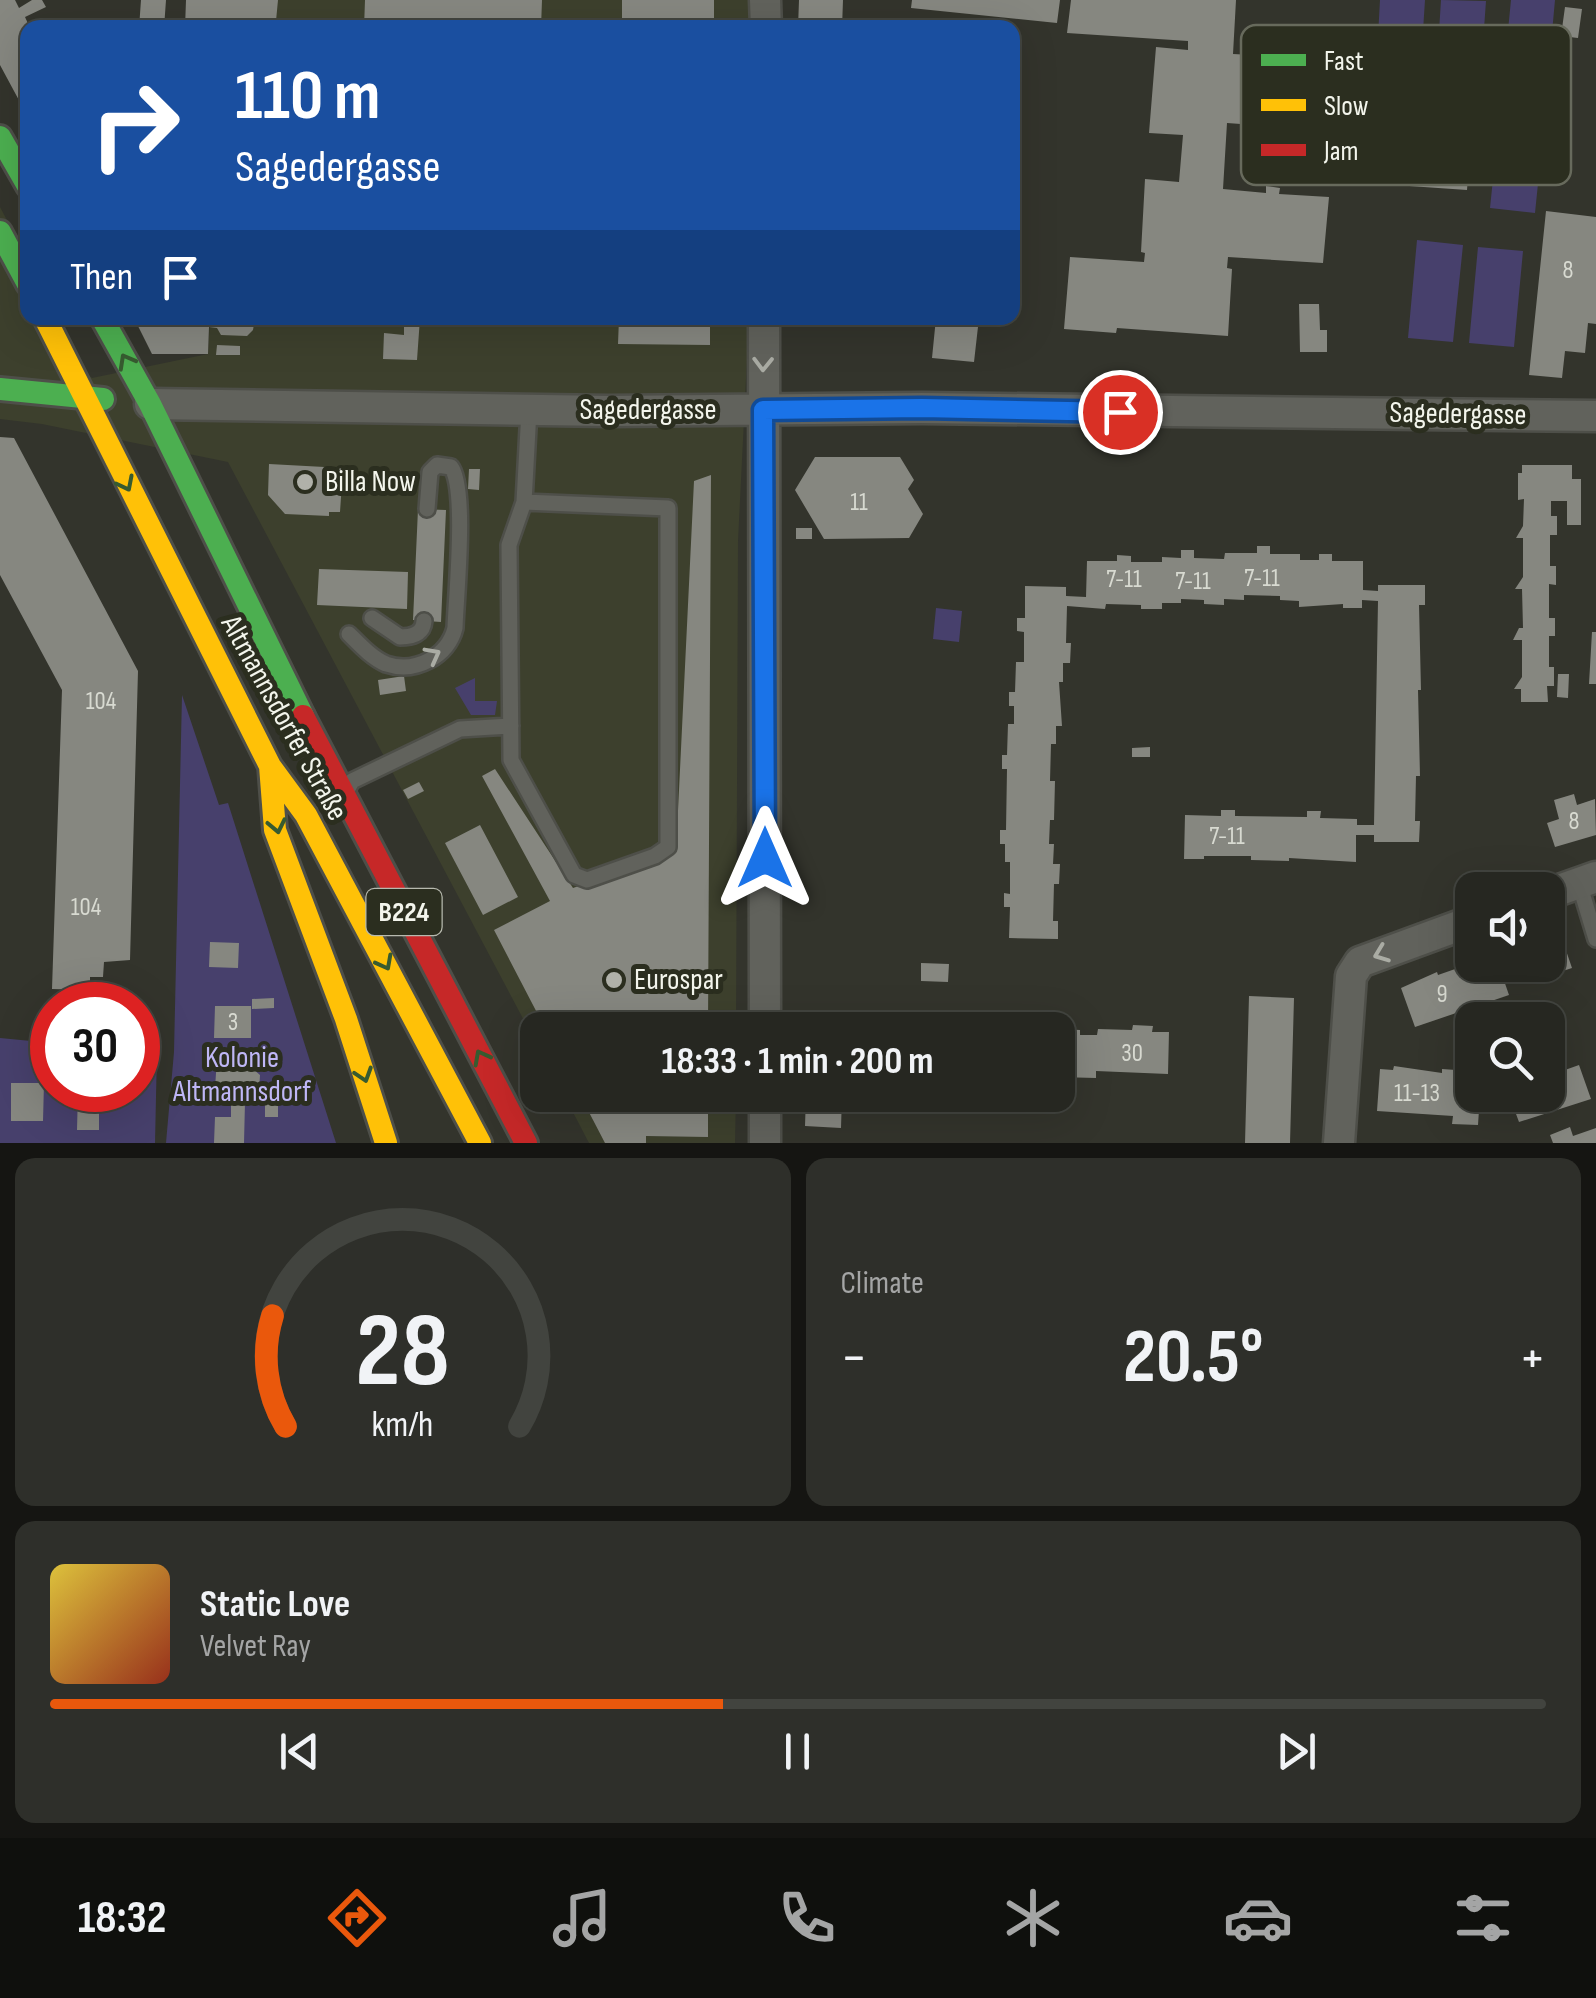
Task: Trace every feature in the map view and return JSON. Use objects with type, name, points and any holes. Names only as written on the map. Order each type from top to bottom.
[{"type":"main road","points":[[0,138],[20,172]]},
{"type":"main road","points":[[0,232],[20,269]]},
{"type":"main road","name":"Altmannsdorfer Straße","points":[[47,325],[270,766],[306,815],[480,1143]]},
{"type":"main road","name":"Altmannsdorfer Straße","points":[[106,325],[150,404],[343,798],[526,1143]]},
{"type":"main road","name":"Sagedergasse","points":[[0,389],[150,404]]},
{"type":"main road","points":[[270,766],[275,830],[330,972],[386,1143]]},
{"type":"street","points":[[764,325],[765,1012]]},
{"type":"street","name":"Sagedergasse","points":[[150,404],[1596,416]]},
{"type":"street","points":[[1339,1143],[1352,976],[1360,962],[1455,927]]},
{"type":"street","points":[[765,1112],[765,1143]]},
{"type":"lane","points":[[524,502],[668,508],[668,847],[655,856],[587,880],[574,875],[512,760],[509,545],[524,502],[529,410]]},
{"type":"lane","points":[[349,634],[378,659],[402,666],[432,660],[452,642],[456,628],[459,494],[458,478],[451,467],[437,466],[430,472],[427,509]]},
{"type":"lane","points":[[372,618],[400,638],[422,630],[424,621]]},
{"type":"lane","points":[[343,798],[352,780],[460,730],[511,726]]},
{"type":"lane","points":[[1587,880],[1596,938]]},
{"type":"shaded area","points":[[230,0],[753,0],[753,20],[229,20]]},
{"type":"shaded area","points":[[0,207],[20,245],[20,325],[35,325],[92,378],[208,354],[210,325],[749,325],[738,541],[736,1012],[520,1013],[228,462],[0,419]]},
{"type":"shaded area","points":[[573,1112],[736,1112],[735,1143],[589,1143]]},
{"type":"green space","points":[[1380,0],[1425,0],[1423,25],[1379,25]]},
{"type":"green space","points":[[1441,0],[1486,1],[1484,25],[1439,25]]},
{"type":"green space","points":[[1511,0],[1555,0],[1553,25],[1509,25]]},
{"type":"green space","points":[[1492,185],[1538,185],[1535,213],[1490,208]]},
{"type":"green space","points":[[1417,240],[1463,245],[1453,342],[1408,338]]},
{"type":"green space","points":[[1478,247],[1523,251],[1514,347],[1469,343]]},
{"type":"green space","points":[[936,608],[962,611],[959,642],[933,639]]},
{"type":"green space","points":[[475,678],[475,701],[497,701],[495,715],[471,715],[455,688]]},
{"type":"green space","name":"Kolonie Altmannsdorf","points":[[182,695],[219,805],[228,803],[336,1143],[166,1143],[174,1052]]},
{"type":"green space","points":[[0,1038],[30,1041],[30,1112],[156,1112],[155,1143],[0,1143]]},
{"type":"building","points":[[0,0],[15,0],[19,8],[32,0],[42,0],[46,7],[20,20],[20,102],[0,65]]},
{"type":"building","points":[[141,0],[166,0],[165,20],[140,20]]},
{"type":"building","points":[[186,0],[278,0],[276,20],[185,20]]},
{"type":"building","points":[[365,0],[542,0],[541,20],[364,20]]},
{"type":"building","points":[[622,0],[714,0],[714,20],[622,20]]},
{"type":"building","points":[[799,0],[843,0],[842,20],[798,20]]},
{"type":"building","points":[[912,0],[1060,0],[1057,23],[911,8]]},
{"type":"building","points":[[1071,0],[1236,0],[1233,54],[1241,54],[1241,124],[1227,123],[1223,189],[1266,193],[1266,186],[1280,188],[1279,194],[1329,197],[1323,263],[1228,257],[1227,268],[1232,269],[1228,336],[1117,328],[1116,333],[1064,329],[1070,257],[1144,262],[1145,253],[1141,252],[1145,179],[1179,182],[1183,135],[1149,133],[1156,47],[1188,50],[1188,41],[1067,33]]},
{"type":"building","points":[[1565,7],[1582,9],[1578,38],[1571,37],[1571,25],[1563,25]]},
{"type":"building","points":[[1395,185],[1467,185],[1467,190]]},
{"type":"building","points":[[1546,211],[1596,217],[1596,324],[1588,323],[1585,353],[1565,351],[1562,378],[1529,375]]},
{"type":"building","points":[[1299,304],[1319,304],[1320,330],[1327,330],[1327,352],[1300,352]]},
{"type":"building","points":[[138,325],[254,325],[247,336],[221,335],[217,328],[209,327],[208,354],[152,354]]},
{"type":"building","points":[[404,325],[420,325],[417,360],[383,359],[384,333],[404,335]]},
{"type":"building","points":[[619,325],[710,325],[710,345],[618,344]]},
{"type":"building","points":[[935,325],[978,325],[974,362],[932,358]]},
{"type":"building","points":[[217,345],[240,346],[240,355],[216,355]]},
{"type":"building","points":[[0,437],[14,438],[138,671],[130,960],[104,962],[103,977],[90,977],[90,982],[52,982],[62,690],[0,575]]},
{"type":"building","points":[[815,457],[900,457],[914,480],[908,489],[923,514],[909,538],[824,539],[795,490]]},
{"type":"building","name":"Billa Now","points":[[269,464],[343,468],[340,512],[329,512],[329,516],[285,514],[268,495]]},
{"type":"building","points":[[1522,465],[1572,465],[1572,479],[1581,479],[1581,525],[1567,525],[1567,501],[1551,501],[1551,516],[1557,516],[1557,535],[1550,535],[1550,566],[1556,566],[1556,585],[1549,584],[1549,618],[1555,618],[1555,636],[1549,636],[1549,667],[1554,667],[1554,686],[1547,686],[1548,702],[1521,702],[1521,689],[1514,689],[1522,677],[1522,640],[1513,640],[1519,628],[1523,628],[1522,589],[1515,589],[1523,577],[1523,538],[1516,538],[1523,526],[1524,499],[1518,500],[1518,473],[1522,473]]},
{"type":"building","points":[[469,469],[480,469],[479,490],[468,489]]},
{"type":"building","points":[[711,475],[708,1012],[537,1012],[494,930],[550,901],[482,776],[495,769],[573,888],[676,852],[694,481]]},
{"type":"building","points":[[418,509],[446,510],[441,622],[413,620]]},
{"type":"building","points":[[796,528],[812,528],[812,539],[796,539]]},
{"type":"building","points":[[1257,546],[1270,546],[1270,554],[1300,554],[1300,560],[1319,560],[1319,554],[1332,554],[1332,561],[1363,561],[1363,590],[1378,591],[1378,585],[1425,585],[1425,605],[1419,605],[1420,776],[1416,776],[1415,821],[1420,821],[1419,842],[1374,842],[1374,835],[1356,835],[1356,862],[1251,860],[1251,856],[1184,859],[1185,815],[1221,816],[1221,810],[1235,810],[1235,816],[1307,817],[1307,811],[1321,811],[1320,818],[1357,819],[1357,825],[1374,825],[1378,601],[1362,600],[1362,608],[1343,608],[1343,604],[1299,607],[1299,601],[1280,600],[1280,596],[1244,595],[1244,600],[1224,599],[1224,605],[1181,599],[1181,603],[1162,603],[1162,609],[1141,609],[1141,605],[1106,604],[1105,609],[1067,606],[1070,663],[1063,663],[1063,682],[1059,682],[1062,726],[1056,726],[1056,744],[1051,744],[1050,781],[1055,781],[1049,844],[1054,844],[1053,864],[1060,864],[1059,884],[1054,884],[1053,921],[1058,921],[1058,939],[1009,938],[1010,907],[1004,907],[1004,893],[1010,894],[1010,862],[1005,862],[1005,844],[1000,844],[1000,830],[1006,830],[1007,769],[1002,769],[1002,755],[1007,755],[1008,724],[1014,724],[1009,692],[1015,692],[1016,662],[1024,662],[1024,632],[1017,631],[1017,618],[1025,618],[1025,586],[1066,587],[1066,596],[1086,597],[1087,561],[1117,561],[1117,555],[1131,556],[1131,562],[1162,562],[1162,557],[1181,558],[1181,550],[1194,550],[1194,558],[1224,559],[1225,553],[1257,553]]},
{"type":"building","points":[[319,569],[408,572],[407,609],[317,605]]},
{"type":"building","points":[[1592,632],[1596,632],[1596,684],[1589,684]]},
{"type":"building","points":[[1558,674],[1569,674],[1568,698],[1557,697]]},
{"type":"building","points":[[404,676],[406,691],[380,695],[378,680]]},
{"type":"building","points":[[1150,747],[1150,757],[1132,757],[1132,748]]},
{"type":"building","points":[[419,782],[424,791],[408,799],[403,790]]},
{"type":"building","points":[[1574,794],[1577,805],[1595,799],[1596,835],[1555,847],[1547,823],[1559,819],[1554,800]]},
{"type":"building","points":[[480,825],[518,897],[483,915],[445,843]]},
{"type":"building","points":[[210,942],[239,943],[238,968],[209,967]]},
{"type":"building","points":[[1565,948],[1572,968],[1565,970]]},
{"type":"building","points":[[921,963],[949,964],[948,982],[921,981]]},
{"type":"building","points":[[1455,969],[1455,982],[1504,982],[1509,995],[1488,1002],[1455,1002],[1455,1013],[1415,1027],[1401,988],[1437,972],[1438,975]]},
{"type":"building","points":[[1249,996],[1294,998],[1290,1143],[1245,1143]]},
{"type":"building","points":[[274,998],[274,1008],[252,1009],[252,999]]},
{"type":"building","points":[[215,1006],[251,1006],[251,1038],[214,1038]]},
{"type":"building","points":[[1133,1025],[1153,1026],[1152,1032],[1169,1032],[1168,1074],[1096,1071],[1096,1078],[1075,1077],[1075,1030],[1080,1030],[1080,1035],[1097,1035],[1098,1029],[1132,1030]]},
{"type":"building","points":[[217,1057],[252,1059],[251,1067],[260,1075],[259,1092],[235,1099],[231,1090],[215,1089]]},
{"type":"building","points":[[1579,1065],[1591,1099],[1565,1107],[1565,1070]]},
{"type":"building","points":[[1394,1066],[1442,1073],[1442,1069],[1455,1070],[1455,1112],[1479,1112],[1478,1125],[1452,1124],[1453,1116],[1377,1111],[1380,1069],[1393,1070]]},
{"type":"building","points":[[11,1083],[30,1083],[30,1112],[43,1112],[43,1121],[11,1121]]},
{"type":"building","points":[[231,1102],[245,1102],[244,1143],[214,1143],[215,1117],[231,1117]]},
{"type":"building","points":[[265,1104],[278,1104],[278,1117],[265,1117]]},
{"type":"building","points":[[77,1112],[99,1112],[99,1130],[77,1130]]},
{"type":"building","points":[[589,1112],[708,1112],[708,1137],[646,1136],[646,1143],[605,1143]]},
{"type":"building","points":[[805,1112],[841,1112],[841,1128],[805,1126]]},
{"type":"building","points":[[1515,1112],[1550,1112],[1519,1122]]},
{"type":"building","points":[[1570,1127],[1573,1136],[1596,1128],[1596,1143],[1553,1143],[1550,1135]]},
{"type":"traffic: fast","points":[[0,137],[20,172]]},
{"type":"traffic: fast","points":[[0,232],[20,269]]},
{"type":"traffic: fast","points":[[106,325],[150,404],[303,716]]},
{"type":"traffic: fast","points":[[0,389],[103,399]]},
{"type":"traffic: slow","points":[[49,325],[270,766],[306,815],[480,1143]]},
{"type":"traffic: slow","points":[[270,766],[275,830],[346,1019],[386,1143]]},
{"type":"traffic: jam","points":[[303,716],[526,1143]]},
{"type":"place","name":"Billa Now","points":[[305,482]]},
{"type":"place","name":"Eurospar","points":[[614,980]]},
{"type":"route","points":[[765,858],[763,410],[1120,412]]}]
